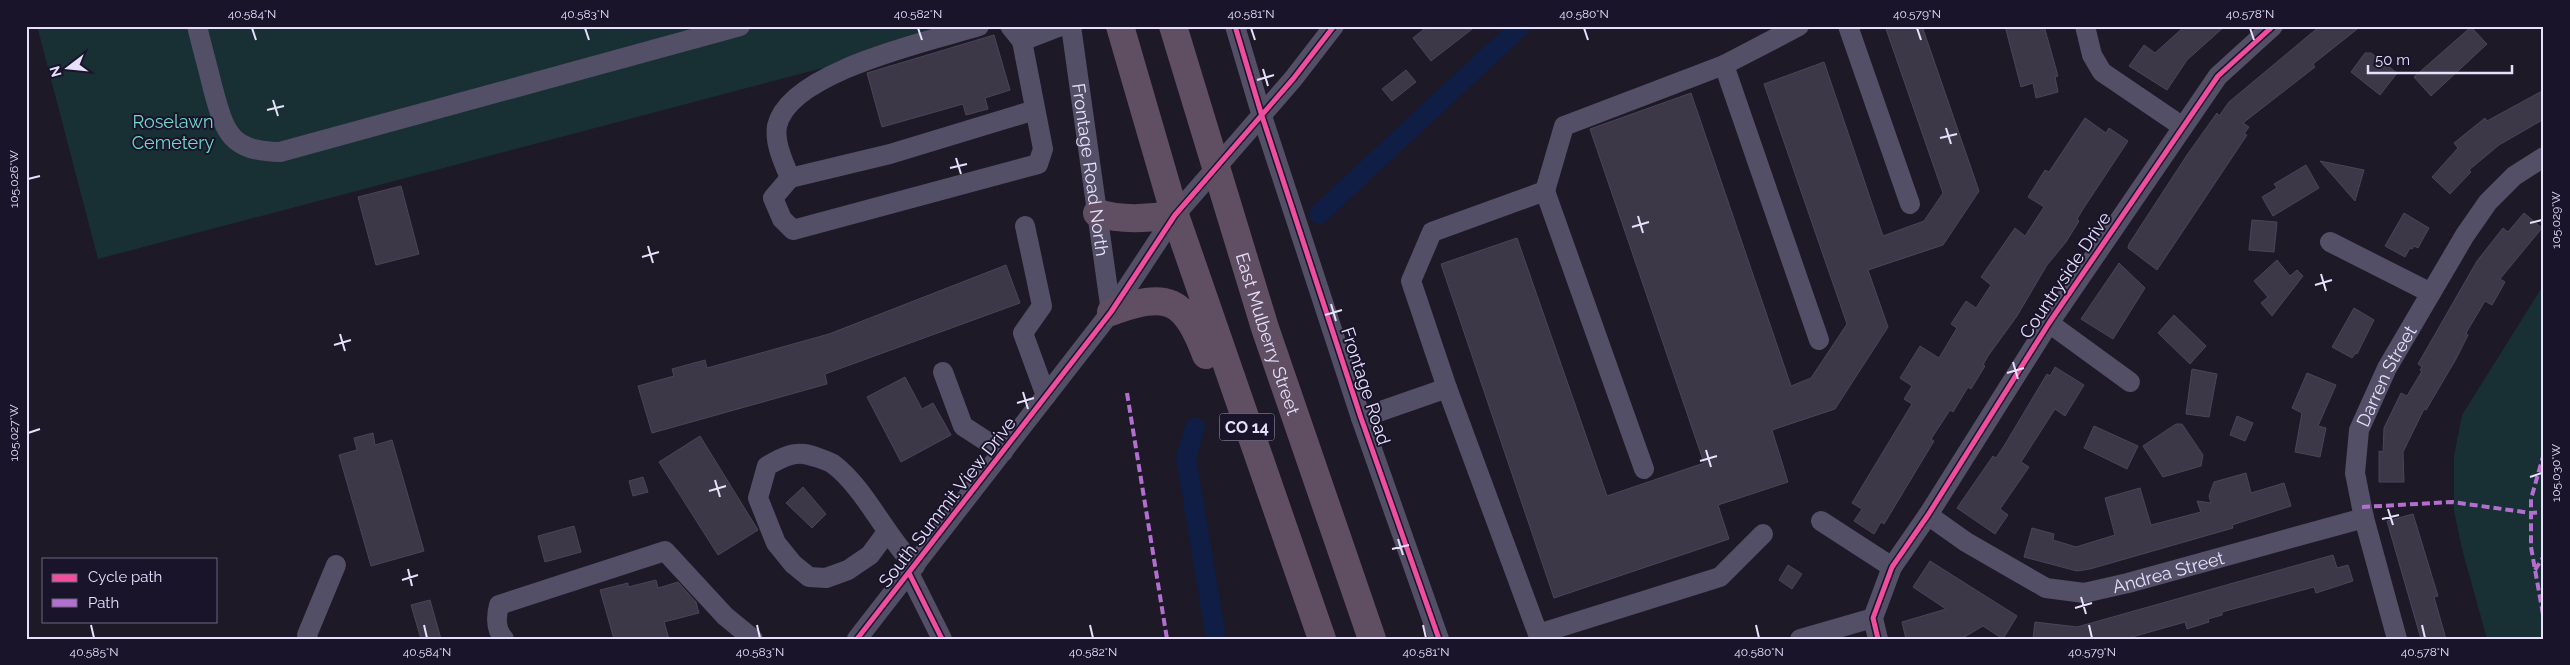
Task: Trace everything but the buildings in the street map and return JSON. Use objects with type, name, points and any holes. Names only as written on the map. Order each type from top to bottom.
[{"type":"highway","name":"CO 14","points":[[1120,26],[1175,215],[1322,639]]},
{"type":"highway","name":"East Mulberry Street","points":[[1173,26],[1265,328],[1372,639]]},
{"type":"highway","points":[[1097,213],[1114,218],[1133,219],[1175,215]]},
{"type":"highway","points":[[1111,312],[1133,304],[1164,301],[1175,305],[1185,314],[1199,336],[1224,405],[1260,463]]},
{"type":"street","points":[[197,26],[223,126],[235,139],[248,147],[262,152],[280,152],[740,26]]},
{"type":"street","points":[[790,178],[779,149],[777,127],[785,109],[795,97],[848,66],[979,26]]},
{"type":"street","points":[[1035,110],[890,154],[790,178],[773,198],[782,219],[793,230],[1038,164],[1043,150],[1035,110],[1016,34],[1061,26]]},
{"type":"street","name":"Frontage Road North","points":[[1071,26],[1111,312]]},
{"type":"street","name":"Frontage Road","points":[[1236,26],[1261,113],[1361,418],[1439,639]]},
{"type":"street","name":"South Summit View Drive","points":[[857,639],[1111,312],[1175,215],[1216,170],[1261,113],[1293,79],[1334,26]]},
{"type":"street","points":[[1644,469],[1545,191],[1564,126],[1724,65],[1800,26]]},
{"type":"street","points":[[1848,26],[1910,204]]},
{"type":"street","points":[[2085,26],[2092,55],[2102,72],[2183,127]]},
{"type":"street","name":"Countryside Drive","points":[[1873,618],[1892,567],[1928,515],[2048,323],[2218,76],[2273,26]]},
{"type":"street","points":[[1724,65],[1819,340]]},
{"type":"street","name":"Darren Street","points":[[2397,639],[2364,518],[2355,473],[2359,430],[2387,368],[2488,202],[2514,176],[2544,157]]},
{"type":"street","points":[[1545,191],[1432,232],[1411,281],[1447,388],[1538,634],[1720,577],[1763,534]]},
{"type":"street","points":[[1025,226],[1042,306],[1023,333],[1046,396]]},
{"type":"street","points":[[2330,242],[2431,293]]},
{"type":"street","points":[[2048,323],[2130,382]]},
{"type":"street","points":[[943,372],[963,426],[1003,452]]},
{"type":"street","points":[[1361,418],[1447,388]]},
{"type":"street","points":[[886,532],[870,555],[848,570],[826,578],[809,576],[793,564],[776,543],[758,498],[768,466],[786,456],[803,454],[832,464],[853,485],[898,549],[912,570],[942,639]]},
{"type":"street","name":"Andrea Street","points":[[1928,515],[1966,542],[2046,588],[2084,593],[2128,583],[2364,518]]},
{"type":"street","points":[[1821,521],[1892,567]]},
{"type":"street","points":[[504,639],[500,634],[496,618],[499,605],[665,551],[725,616],[753,639]]},
{"type":"street","points":[[308,639],[307,635],[336,564]]},
{"type":"street","points":[[1800,639],[1873,618],[1878,639]]},
{"type":"green space","name":"Roselawn Cemetery","points":[[37,26],[982,26],[98,259]]},
{"type":"green space","points":[[2544,284],[2544,639],[2487,639],[2462,549],[2454,511],[2454,456],[2462,415]]},
{"type":"waterway","points":[[1319,214],[1521,26]]},
{"type":"waterway","points":[[1195,428],[1186,457],[1216,639]]},
{"type":"marked path","points":[[1127,393],[1167,639]]},
{"type":"marked path","points":[[2544,453],[2531,499],[2531,547],[2544,620]]},
{"type":"marked path","points":[[2362,507],[2452,502],[2531,513],[2544,512]]},
{"type":"marked path","points":[[2535,570],[2544,556]]},
{"type":"cycle path","points":[[1235,26],[1261,113],[1361,418],[1439,639]]},
{"type":"cycle path","points":[[857,639],[1111,312],[1175,215],[1293,79],[1334,26]]},
{"type":"cycle path","points":[[1878,639],[1873,618],[1892,567],[1928,515],[2049,323],[2218,76],[2273,26]]},
{"type":"cycle path","points":[[909,573],[942,639]]}]
